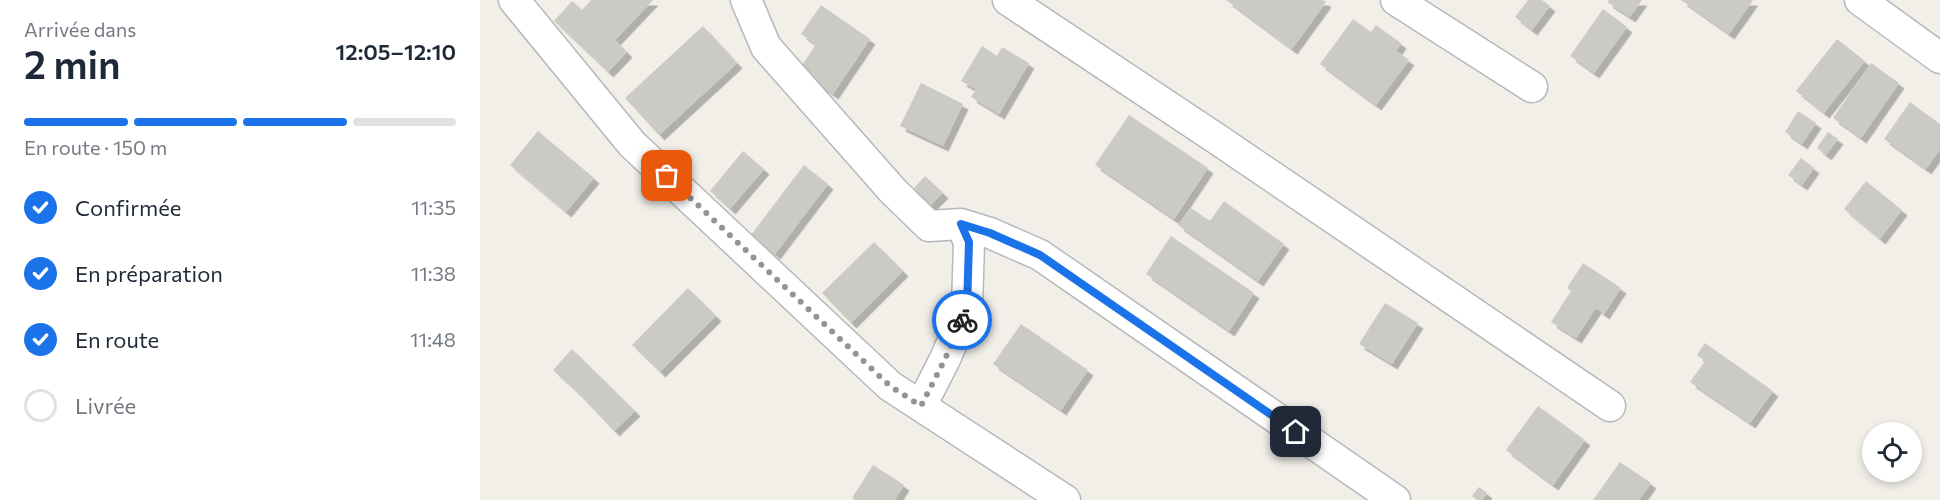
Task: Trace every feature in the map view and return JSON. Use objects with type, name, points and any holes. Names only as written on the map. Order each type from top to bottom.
[{"type":"street","points":[[514,0],[632,144],[890,386],[1065,500]]},
{"type":"street","points":[[746,0],[766,47],[893,191],[929,226],[961,224],[990,233],[1040,255],[1395,500]]},
{"type":"street","points":[[1008,0],[1610,406]]},
{"type":"street","points":[[1396,0],[1532,87]]},
{"type":"street","points":[[1860,0],[1940,58]]},
{"type":"street","points":[[921,406],[967,308],[969,242],[961,224]]},
{"type":"building","points":[[591,0],[653,0],[615,40],[627,52],[608,72],[554,21],[572,1],[582,10]]},
{"type":"building","points":[[1226,0],[1323,0],[1326,2],[1292,49]]},
{"type":"building","points":[[1528,0],[1542,0],[1550,6],[1532,30],[1515,17]]},
{"type":"building","points":[[1609,0],[1642,0],[1630,17],[1607,2]]},
{"type":"building","points":[[1681,0],[1753,0],[1729,34]]},
{"type":"building","points":[[821,5],[870,39],[833,94],[799,70],[816,44],[801,34]]},
{"type":"building","points":[[1603,9],[1627,27],[1594,73],[1570,56]]},
{"type":"building","points":[[1353,19],[1371,32],[1376,25],[1401,43],[1396,51],[1409,60],[1376,105],[1320,64]]},
{"type":"building","points":[[703,26],[737,63],[659,135],[625,98]]},
{"type":"building","points":[[1837,39],[1865,61],[1824,113],[1796,91]]},
{"type":"building","points":[[982,46],[997,56],[1002,47],[1029,63],[999,114],[971,97],[976,89],[961,81]]},
{"type":"building","points":[[1871,63],[1899,83],[1861,138],[1833,118]]},
{"type":"building","points":[[921,83],[963,104],[943,146],[900,126]]},
{"type":"building","points":[[1910,102],[1940,124],[1940,149],[1926,169],[1884,139]]},
{"type":"building","points":[[1798,111],[1816,123],[1802,144],[1785,132]]},
{"type":"building","points":[[1129,115],[1208,168],[1174,219],[1095,165]]},
{"type":"building","points":[[538,131],[594,178],[566,212],[510,165]]},
{"type":"building","points":[[1828,132],[1838,139],[1826,155],[1817,148]]},
{"type":"building","points":[[743,151],[764,169],[730,209],[710,191]]},
{"type":"building","points":[[1801,158],[1814,168],[1802,185],[1788,175]]},
{"type":"building","points":[[804,165],[828,184],[775,254],[751,235]]},
{"type":"building","points":[[925,176],[943,193],[930,206],[913,189]]},
{"type":"building","points":[[1866,181],[1902,210],[1880,239],[1844,209]]},
{"type":"building","points":[[1224,201],[1284,244],[1258,281],[1178,225],[1191,208],[1210,221]]},
{"type":"building","points":[[1171,236],[1254,293],[1229,331],[1146,274]]},
{"type":"building","points":[[874,242],[903,271],[851,323],[822,293]]},
{"type":"building","points":[[1583,263],[1621,288],[1604,314],[1596,308],[1576,338],[1551,322],[1571,291],[1567,288]]},
{"type":"building","points":[[688,288],[716,316],[660,372],[632,345]]},
{"type":"building","points":[[1385,303],[1418,323],[1392,364],[1359,344]]},
{"type":"building","points":[[1021,324],[1088,370],[1061,410],[993,364]]},
{"type":"building","points":[[1705,343],[1773,391],[1750,423],[1690,382],[1705,361],[1697,355]]},
{"type":"building","points":[[572,349],[635,411],[614,431],[553,370]]},
{"type":"building","points":[[1538,406],[1585,440],[1553,485],[1506,450]]},
{"type":"building","points":[[1620,462],[1651,483],[1639,500],[1593,500]]},
{"type":"building","points":[[873,465],[904,485],[895,500],[855,500],[852,498]]},
{"type":"building","points":[[1479,487],[1487,493],[1482,500],[1477,500],[1472,496]]},
{"type":"way so far","points":[[667,176],[890,386],[921,406],[962,320]]},
{"type":"route","points":[[962,320],[967,308],[969,242],[961,224],[990,233],[1040,255],[1296,432]]}]
